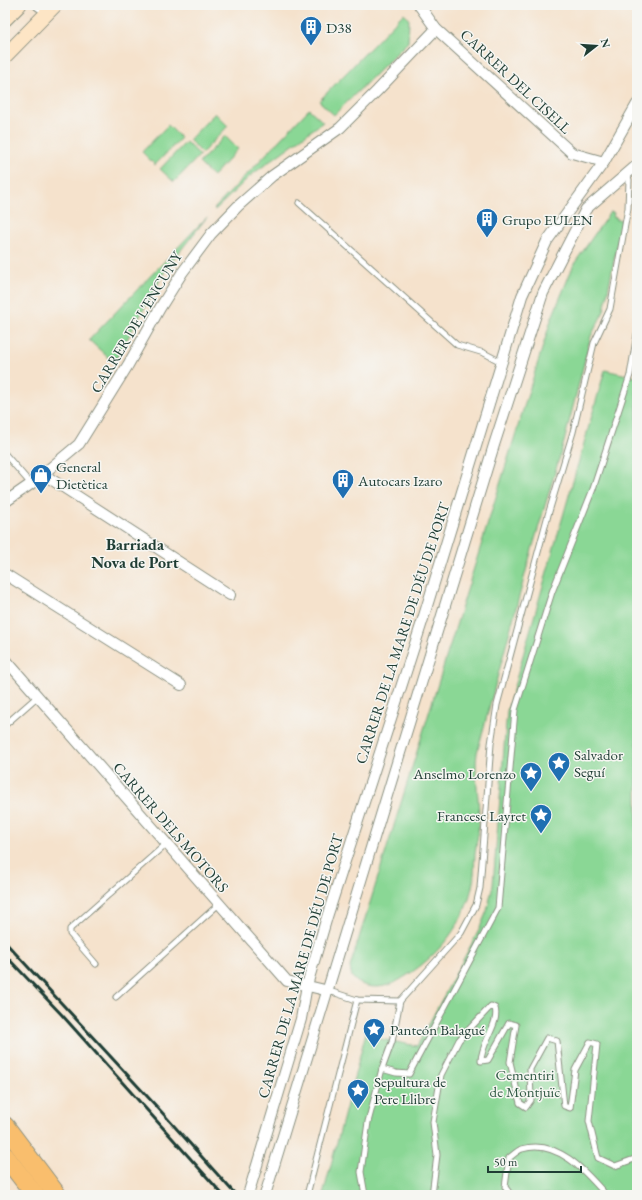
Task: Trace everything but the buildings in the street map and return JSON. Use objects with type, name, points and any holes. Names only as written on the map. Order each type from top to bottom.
[{"type":"highway","points":[[5,1126],[57,1195]]},
{"type":"highway","points":[[5,1156],[35,1195]]},
{"type":"main road","points":[[5,19],[19,5]]},
{"type":"main road","points":[[5,56],[47,7]]},
{"type":"street","name":"CARRER DEL CISELL","points":[[419,5],[436,28],[572,153],[604,162]]},
{"type":"street","name":"CARRER DE L'ENCUNY","points":[[5,502],[31,484],[79,444],[128,366],[160,308],[182,273],[210,234],[238,206],[272,176],[340,128],[436,28]]},
{"type":"street","name":"CARRER DE LA MARE DE DÉU DE PORT","points":[[248,1195],[300,1019],[306,985],[423,619],[522,296],[547,241],[604,162],[637,104]]},
{"type":"street","name":"CARRER DE LA MARE DE DÉU DE PORT","points":[[265,1195],[316,1023],[329,991],[494,445],[543,293],[586,209],[637,165]]},
{"type":"street","points":[[43,474],[230,595]]},
{"type":"street","points":[[5,574],[181,685]]},
{"type":"street","name":"CARRER DELS MOTORS","points":[[5,659],[287,981],[329,991]]},
{"type":"lane","points":[[365,1195],[361,1172],[368,1122],[382,1069],[392,1042],[400,1001],[461,933],[476,905],[480,888],[491,744],[497,705],[548,515],[573,432],[594,343],[610,309],[628,208],[630,180],[627,173]]},
{"type":"lane","points":[[299,203],[457,344],[484,353],[501,362]]},
{"type":"lane","points":[[382,1069],[396,1073],[409,1074],[498,908],[515,710],[552,592],[593,488],[621,404],[630,375],[637,334]]},
{"type":"lane","points":[[5,454],[31,484]]},
{"type":"lane","points":[[5,725],[38,696]]},
{"type":"lane","points":[[96,964],[70,934],[70,930],[166,844]]},
{"type":"lane","points":[[116,998],[219,904]]},
{"type":"lane","points":[[329,991],[357,1000],[400,1001]]},
{"type":"lane","points":[[307,1195],[357,1000]]},
{"type":"lane","points":[[432,1195],[437,1155],[433,1122],[441,1075],[459,1040],[491,1006],[495,1008],[496,1018],[481,1051],[481,1061],[488,1060],[509,1023],[516,1025],[510,1062],[520,1103],[526,1107],[531,1100],[530,1069],[547,1038],[557,1041],[564,1106],[570,1108],[574,1070],[590,1042],[597,1044],[589,1120],[598,1158],[616,1166],[637,1158]]},
{"type":"lane","points":[[511,1195],[505,1187],[509,1158],[521,1149],[540,1147],[560,1152],[581,1168],[606,1195]]},
{"type":"green space","points":[[404,13],[409,20],[408,42],[334,115],[319,101]]},
{"type":"green space","points":[[309,109],[323,122],[250,176],[215,210],[214,209]]},
{"type":"green space","points":[[215,113],[228,126],[202,153],[189,140]]},
{"type":"green space","points":[[168,125],[181,138],[155,165],[142,152]]},
{"type":"green space","points":[[225,136],[238,149],[213,176],[199,163]]},
{"type":"green space","points":[[186,142],[200,155],[174,182],[160,169]]},
{"type":"green space","points":[[610,212],[614,213],[613,217],[617,218],[617,220],[622,220],[604,311],[591,336],[564,442],[530,556],[477,753],[476,769],[479,826],[475,854],[474,879],[468,902],[453,931],[433,955],[421,965],[408,975],[389,985],[378,987],[366,986],[356,981],[352,977],[350,967],[551,320],[574,264]]},
{"type":"green space","points":[[207,217],[166,269],[114,363],[89,340]]},
{"type":"green space","name":"Cementiri de Montjuïc","points":[[605,370],[636,377],[637,375],[637,1195],[323,1195],[368,1025],[371,1034],[381,1039],[417,1046],[478,932],[487,911],[493,885],[507,711]]},
{"type":"railway","points":[[5,942],[236,1195]]},
{"type":"railway","points":[[5,955],[62,1015],[223,1195]]},
{"type":"place","name":"D38","points":[[311,46]]},
{"type":"place","name":"Grupo EULEN","points":[[487,238]]},
{"type":"place","name":"General Dietètica","points":[[41,494]]},
{"type":"place","name":"Autocars Izaro","points":[[343,500]]},
{"type":"place","name":"Salvador Seguí","points":[[559,782]]},
{"type":"place","name":"Anselmo Lorenzo","points":[[531,792]]},
{"type":"place","name":"Francesc Layret","points":[[541,834]]},
{"type":"place","name":"Panteón Balagué","points":[[374,1048]]},
{"type":"place","name":"Sepultura de Pere Llibre","points":[[358,1110]]},
{"type":"district","name":"Barriada Nova de Port","points":[[135,553]]}]
